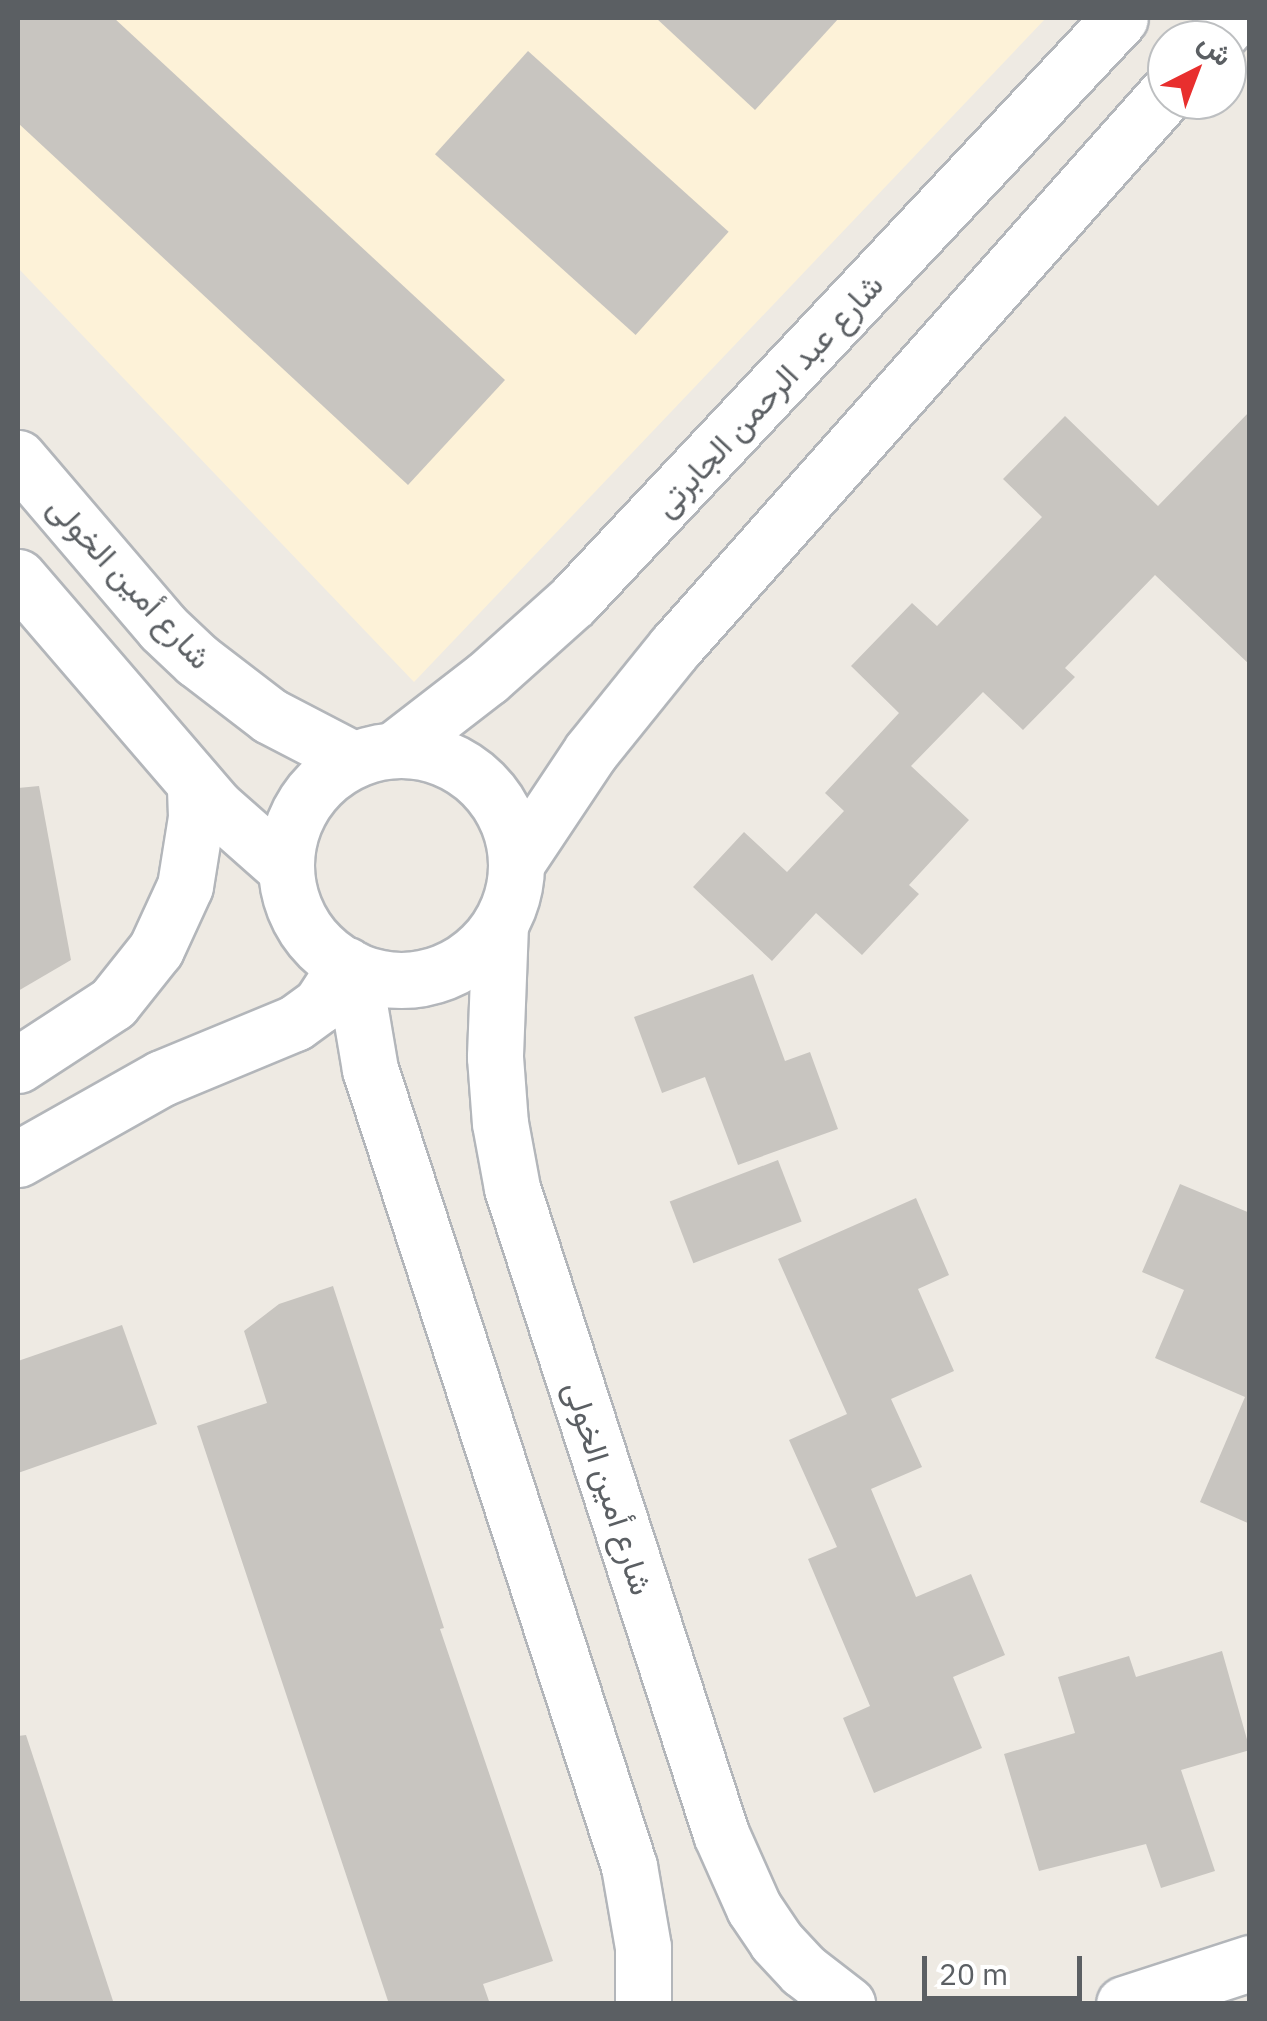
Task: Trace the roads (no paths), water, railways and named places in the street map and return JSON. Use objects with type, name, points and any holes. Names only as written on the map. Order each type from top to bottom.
[{"type":"street","name":"شارع عبد الرحمن الجابرتى","points":[[374,754],[487,678],[573,601],[1120,18]]},
{"type":"street","points":[[517,862],[591,752],[674,647],[1147,115]]},
{"type":"street","name":"شارع أمين الخولى","points":[[18,458],[163,628],[197,660],[270,716],[374,754]]},
{"type":"street","points":[[18,577],[195,783],[238,828],[286,868]]},
{"type":"street","points":[[422,751],[470,772],[504,812],[517,862],[512,895],[500,926],[461,964],[436,975],[408,980],[350,967],[309,934],[289,891],[286,868],[287,845],[303,803],[316,786],[374,754],[422,751]]},
{"type":"street","points":[[18,1065],[112,1003],[156,949],[185,886],[196,817],[195,783]]},
{"type":"street","name":"شارع أمين الخولى","points":[[500,926],[495,1057],[500,1123],[518,1207],[737,1872],[776,1941],[803,1970],[847,2004]]},
{"type":"street","points":[[18,1159],[162,1078],[295,1024],[320,1005],[350,967]]},
{"type":"street","points":[[350,967],[370,1069],[630,1866],[643,1948],[643,2004]]},
{"type":"street","points":[[1124,2004],[1250,1964]]}]
